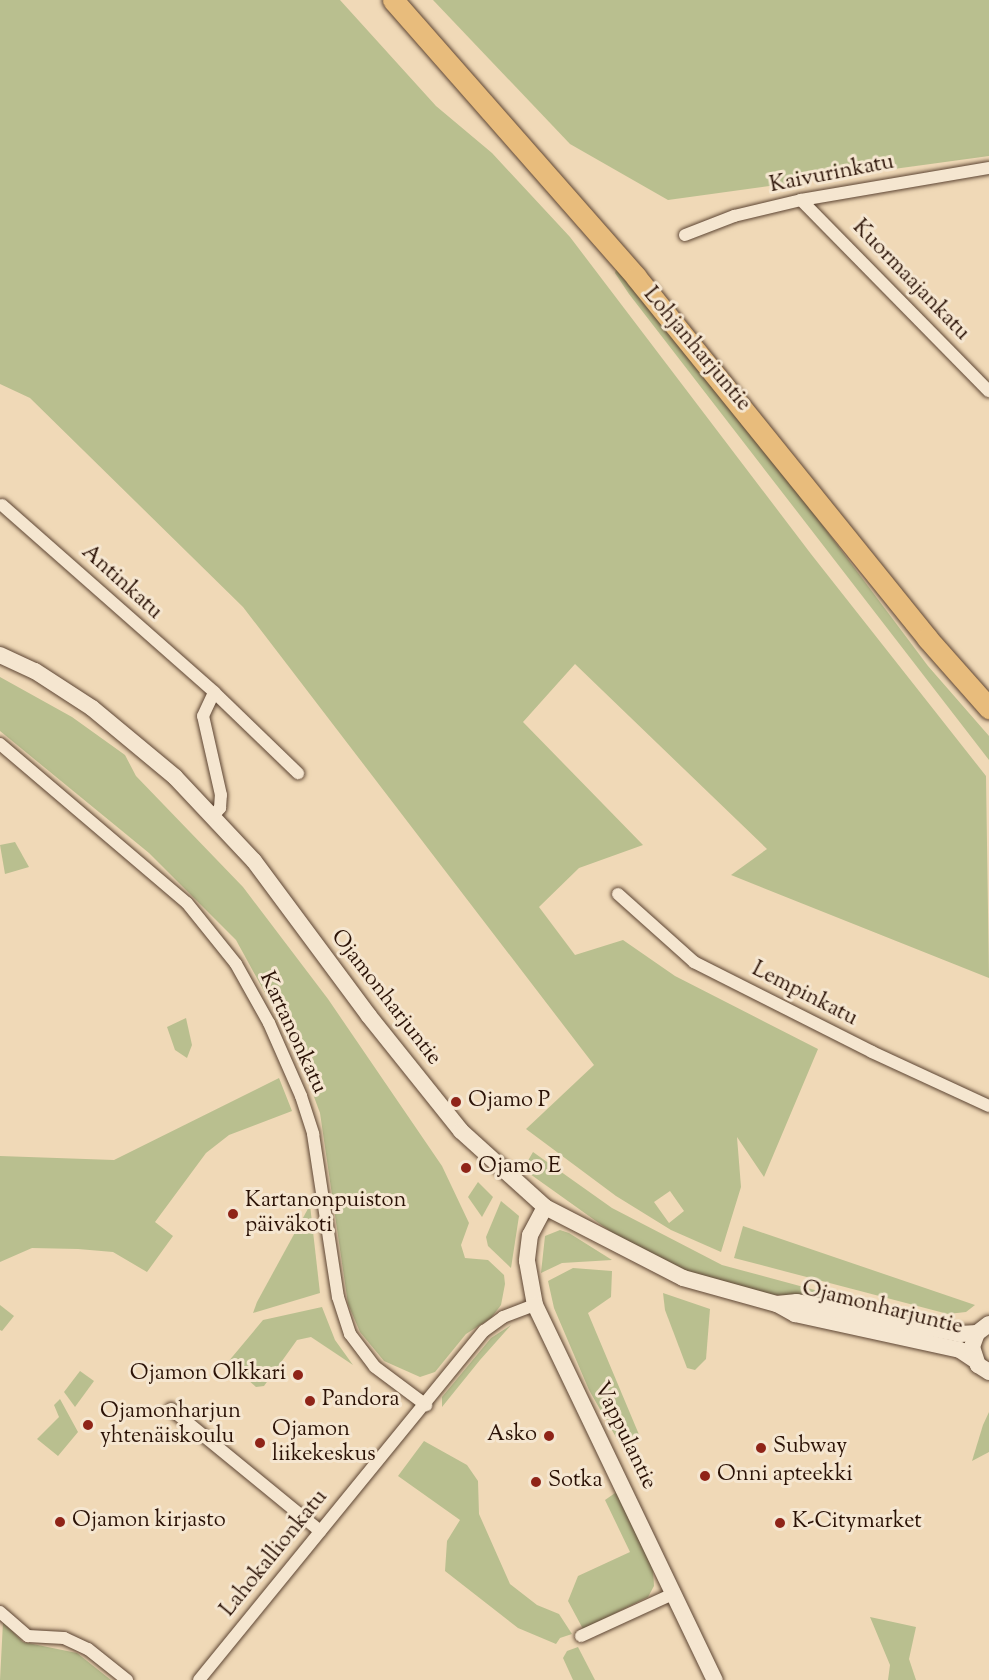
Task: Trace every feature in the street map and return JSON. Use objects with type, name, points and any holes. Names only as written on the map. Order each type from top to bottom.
[{"type":"highway","name":"Lohjanharjuntie","points":[[393,0],[636,277],[889,591],[989,708]]},
{"type":"highway","points":[[833,520],[989,686]]},
{"type":"highway","points":[[889,591],[948,677],[989,724]]},
{"type":"main road","name":"Ojamonharjuntie","points":[[0,655],[35,671],[92,708],[175,777],[255,861],[369,1016],[461,1131],[545,1207],[683,1278],[777,1304],[795,1314],[951,1348],[975,1360],[989,1372]]},
{"type":"main road","name":"Vappulantie","points":[[545,1207],[530,1235],[527,1261],[535,1305],[715,1680]]},
{"type":"main road","name":"Ojamonharjuntie","points":[[777,1304],[797,1302],[960,1334],[986,1325]]},
{"type":"main road","points":[[975,1360],[972,1347],[986,1325]]},
{"type":"street","name":"Kaivurinkatu","points":[[685,235],[734,216],[801,200],[989,168]]},
{"type":"street","name":"Kuormaajankatu","points":[[801,200],[989,391]]},
{"type":"street","name":"Antinkatu","points":[[2,505],[214,692],[298,773]]},
{"type":"street","points":[[213,816],[220,808],[222,795],[203,716],[214,692]]},
{"type":"street","name":"Kartanonkatu","points":[[0,744],[187,903],[236,964],[269,1023],[310,1124],[338,1298],[350,1334],[375,1367],[426,1405]]},
{"type":"street","name":"Lempinkatu","points":[[618,894],[701,966],[989,1106]]},
{"type":"street","name":"Lahokallionkatu","points":[[199,1680],[426,1405],[484,1331],[503,1317],[535,1305]]},
{"type":"street","points":[[171,1409],[320,1531]]},
{"type":"street","points":[[581,1636],[675,1593]]},
{"type":"street","points":[[0,1612],[28,1636],[64,1638],[88,1649],[127,1680]]},
{"type":"green space","points":[[0,0],[340,0],[436,106],[492,153],[570,237],[811,554],[986,776],[989,978],[731,875],[767,849],[575,664],[523,722],[643,845],[579,868],[539,907],[575,955],[623,940],[675,976],[818,1049],[764,1177],[737,1137],[741,1187],[721,1252],[671,1230],[616,1196],[526,1129],[594,1065],[243,607],[30,398],[0,384]],"holes":[[[670,1191],[684,1211],[669,1223],[654,1202]]]},
{"type":"green space","points":[[433,0],[989,0],[989,156],[668,200],[570,144]]},
{"type":"green space","points":[[617,267],[784,474],[928,666],[989,736],[989,760],[629,294],[615,273]]},
{"type":"green space","points":[[0,677],[72,717],[125,755],[136,776],[243,887],[328,999],[442,1166],[469,1223],[461,1245],[465,1258],[488,1260],[504,1275],[505,1284],[501,1305],[491,1318],[466,1334],[435,1372],[420,1377],[384,1361],[360,1332],[348,1304],[320,1113],[297,1051],[236,940],[149,853],[0,731]]},
{"type":"green space","points":[[15,842],[29,867],[5,874],[0,845]]},
{"type":"green space","points":[[186,1018],[192,1045],[187,1058],[175,1050],[167,1027]]},
{"type":"green space","points":[[279,1078],[292,1111],[229,1135],[206,1153],[155,1222],[173,1236],[147,1272],[113,1252],[78,1249],[32,1248],[0,1262],[0,1156],[114,1160]]},
{"type":"green space","points":[[533,1152],[612,1208],[722,1265],[948,1326],[803,1295],[771,1295],[685,1271],[624,1241],[523,1169]]},
{"type":"green space","points":[[478,1182],[493,1197],[482,1217],[468,1197]]},
{"type":"green space","points":[[501,1201],[519,1216],[511,1268],[488,1246],[486,1237]]},
{"type":"green space","points":[[310,1205],[320,1293],[253,1313],[257,1302]]},
{"type":"green space","points":[[743,1226],[975,1305],[966,1312],[948,1314],[734,1258]]},
{"type":"green space","points":[[560,1230],[569,1233],[612,1260],[562,1263],[541,1273],[545,1236]]},
{"type":"green space","points":[[573,1268],[612,1271],[611,1297],[588,1313],[640,1437],[625,1453],[589,1390],[554,1308],[548,1281]]},
{"type":"green space","points":[[663,1293],[710,1309],[706,1359],[695,1370],[687,1368],[665,1310]]},
{"type":"green space","points":[[0,1305],[14,1316],[2,1331],[0,1330]]},
{"type":"green space","points":[[322,1307],[335,1340],[353,1365],[311,1337],[297,1340],[264,1386],[256,1387],[228,1362],[263,1320]]},
{"type":"green space","points":[[511,1325],[442,1407],[442,1397],[491,1338]]},
{"type":"green space","points":[[80,1371],[94,1381],[75,1407],[64,1392]]},
{"type":"green space","points":[[60,1399],[78,1432],[58,1456],[37,1439],[59,1417],[54,1405]]},
{"type":"green space","points":[[989,1412],[989,1452],[972,1461],[983,1425]]},
{"type":"green space","points":[[424,1441],[467,1465],[478,1481],[479,1514],[510,1584],[537,1605],[559,1614],[572,1634],[560,1638],[556,1644],[518,1628],[445,1571],[447,1541],[460,1520],[398,1476]]},
{"type":"green space","points":[[618,1491],[653,1570],[654,1586],[648,1597],[583,1629],[568,1601],[578,1576],[630,1552],[605,1500]]},
{"type":"green space","points":[[870,1617],[916,1627],[909,1659],[916,1680],[888,1680],[890,1665]]},
{"type":"green space","points":[[3,1622],[23,1642],[77,1653],[111,1680],[0,1680]]},
{"type":"green space","points":[[578,1647],[595,1680],[573,1680],[563,1658],[567,1651]]},
{"type":"place","name":"Ojamo P","points":[[456,1102]]},
{"type":"place","name":"Ojamo E","points":[[466,1168]]},
{"type":"place","name":"Kartanonpuiston päiväkoti","points":[[233,1214]]},
{"type":"place","name":"Ojamon Olkkari","points":[[298,1375]]},
{"type":"place","name":"Pandora","points":[[310,1401]]},
{"type":"place","name":"Ojamonharjun yhtenäiskoulu","points":[[88,1425]]},
{"type":"place","name":"Asko","points":[[549,1436]]},
{"type":"place","name":"Ojamon liikekeskus","points":[[260,1443]]},
{"type":"place","name":"Subway","points":[[761,1448]]},
{"type":"place","name":"Onni apteekki","points":[[705,1476]]},
{"type":"place","name":"Sotka","points":[[536,1482]]},
{"type":"place","name":"Ojamon kirjasto","points":[[60,1522]]},
{"type":"place","name":"K-Citymarket","points":[[780,1523]]}]
